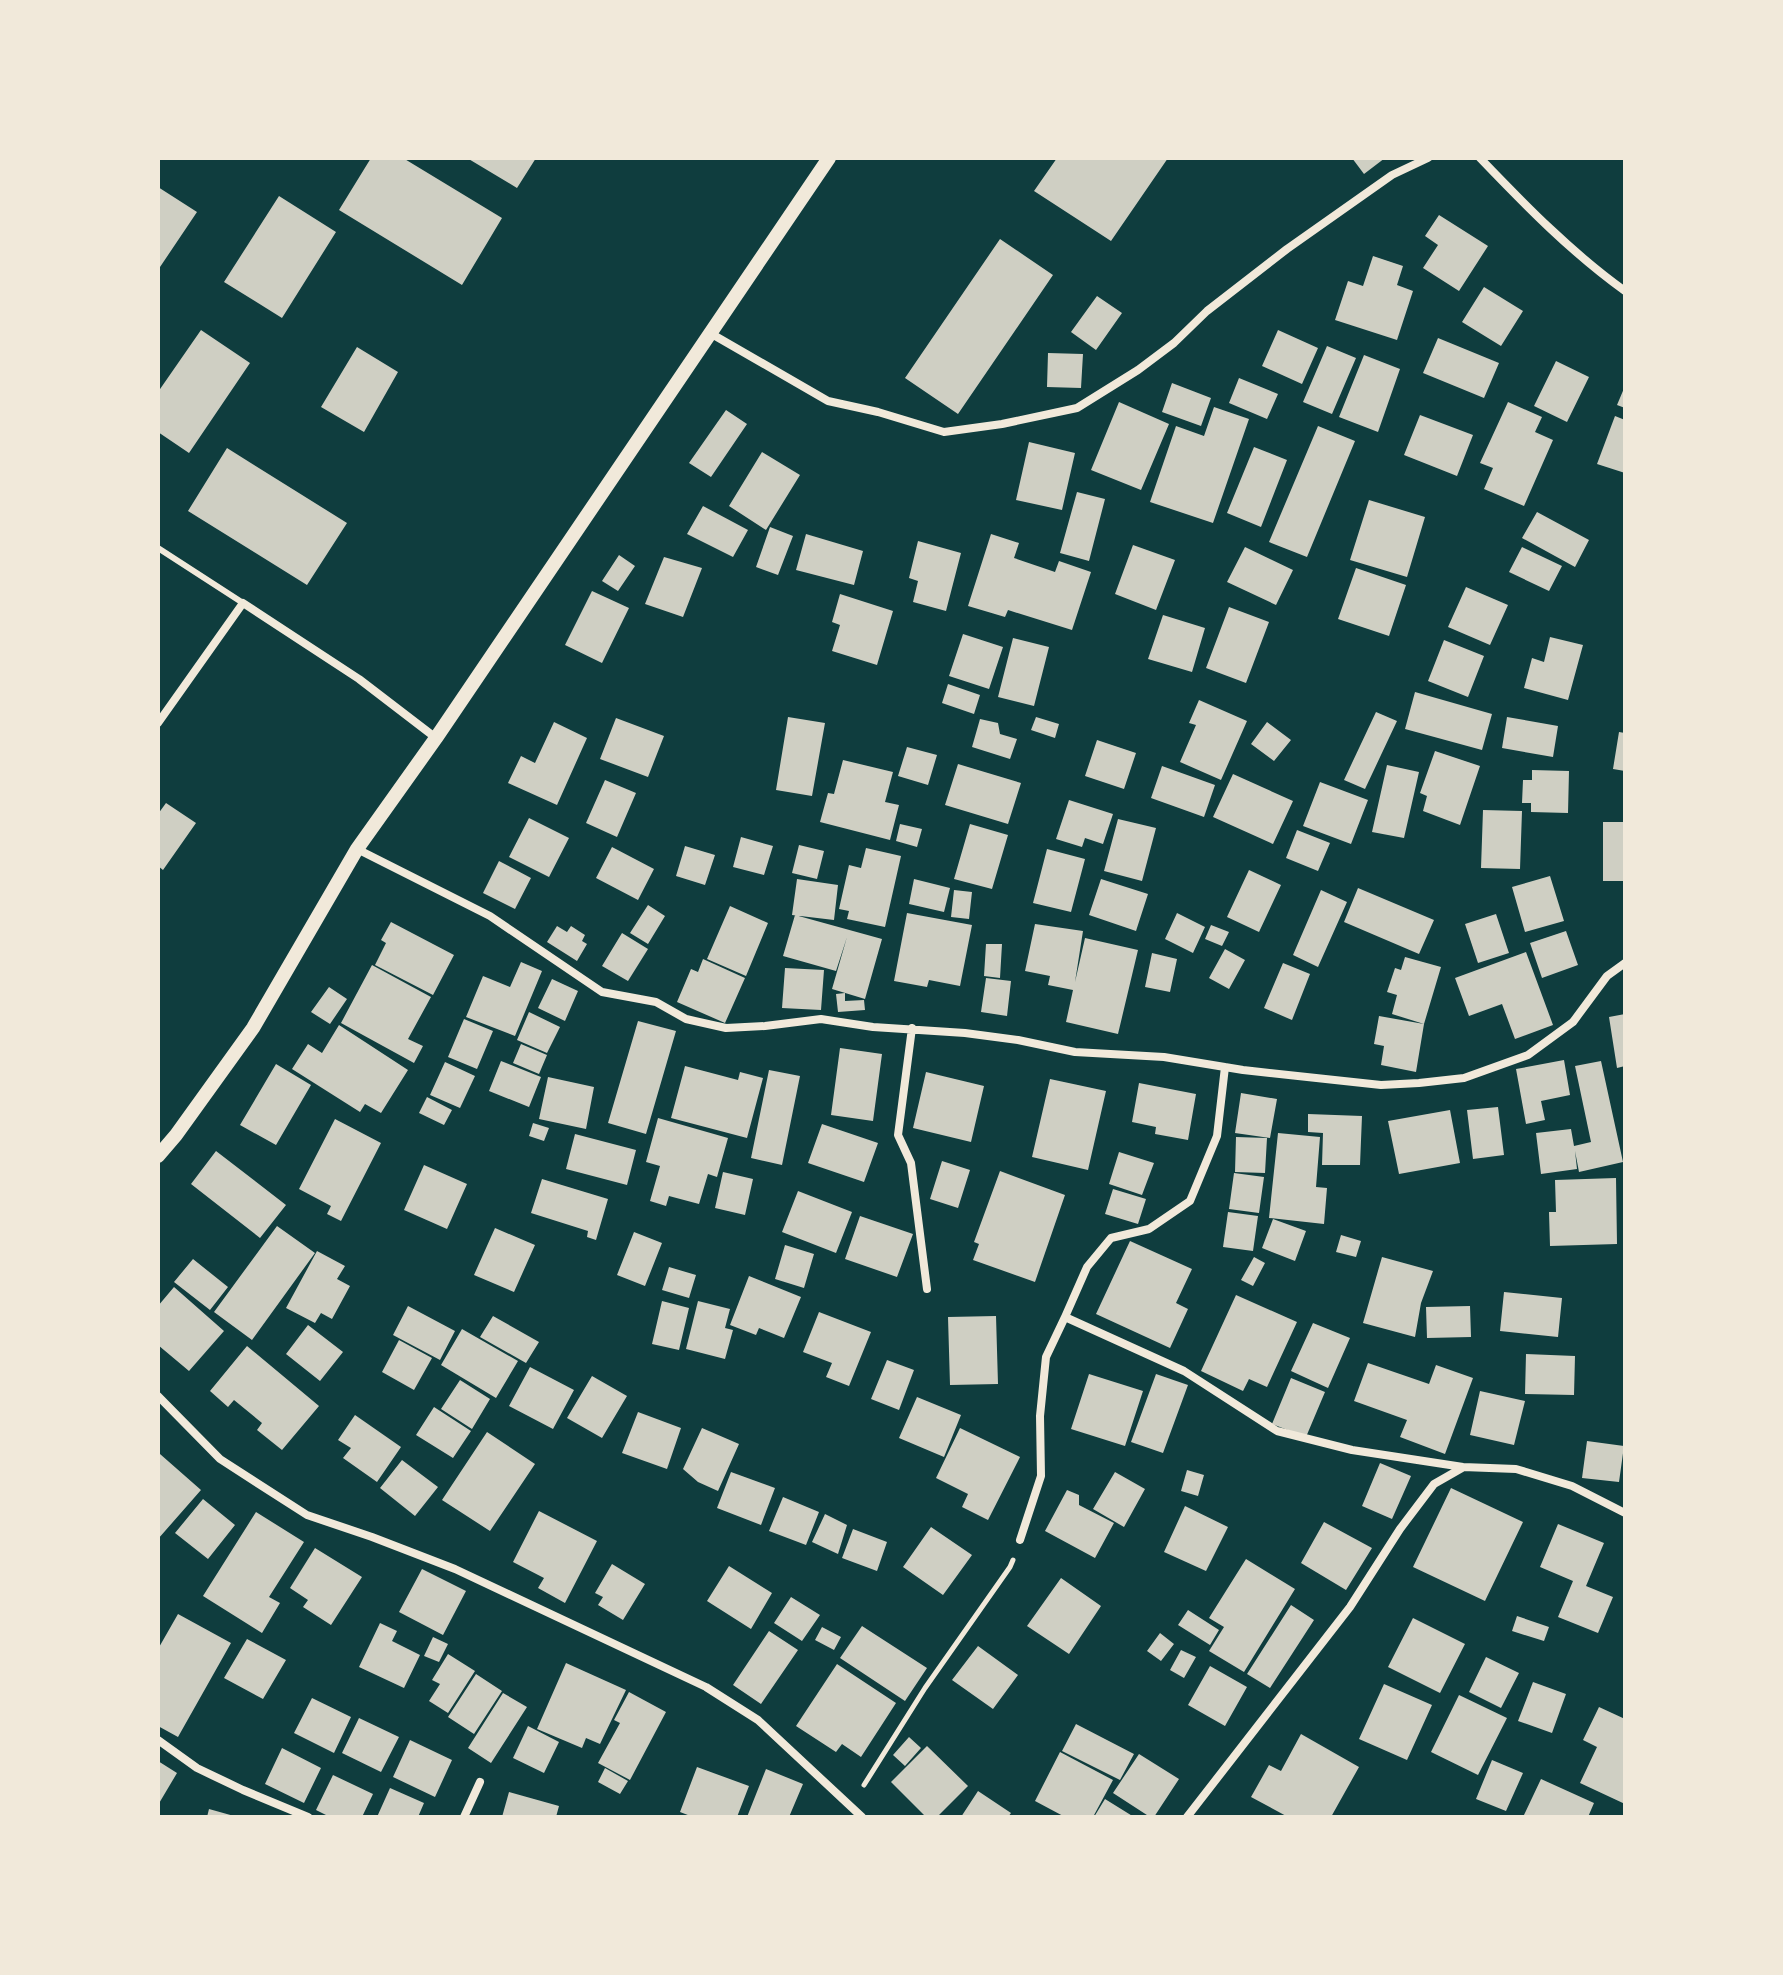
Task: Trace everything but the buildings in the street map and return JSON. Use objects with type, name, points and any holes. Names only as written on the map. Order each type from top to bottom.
[{"type":"street","points":[[158,1156],[253,1028],[357,849],[436,738],[829,158]]},
{"type":"street","points":[[710,333],[828,401],[944,432],[1002,424],[1077,408],[1174,343],[1207,311],[1287,249],[1392,175],[1428,158]]},
{"type":"street","points":[[1480,158],[1537,217],[1625,291]]},
{"type":"street","points":[[158,723],[243,603],[359,679],[436,738]]},
{"type":"street","points":[[357,849],[490,916],[602,992],[656,1002],[686,1019],[726,1028],[821,1019],[873,1027],[1004,1038],[1075,1052],[1164,1057],[1381,1085],[1419,1083],[1464,1078],[1528,1055],[1573,1022],[1607,976],[1625,963]]},
{"type":"street","points":[[912,1028],[898,1135],[911,1163],[927,1289]]},
{"type":"street","points":[[1020,1540],[1041,1476],[1040,1416],[1046,1357],[1087,1267],[1111,1238],[1149,1229],[1190,1201],[1217,1136],[1225,1067]]},
{"type":"street","points":[[1065,1317],[1184,1371],[1277,1431],[1352,1450],[1463,1467],[1516,1469],[1572,1486],[1625,1513]]},
{"type":"street","points":[[158,1396],[220,1459],[307,1515],[455,1569],[706,1687],[758,1720],[862,1817]]},
{"type":"street","points":[[1187,1817],[1350,1607],[1400,1529],[1434,1484],[1463,1467]]},
{"type":"street","points":[[158,1740],[197,1768],[308,1817]]},
{"type":"street","points":[[464,1817],[480,1782]]},
{"type":"lane","points":[[158,548],[243,603]]},
{"type":"path","points":[[851,1807],[925,1688],[1010,1567],[1020,1540]]}]
